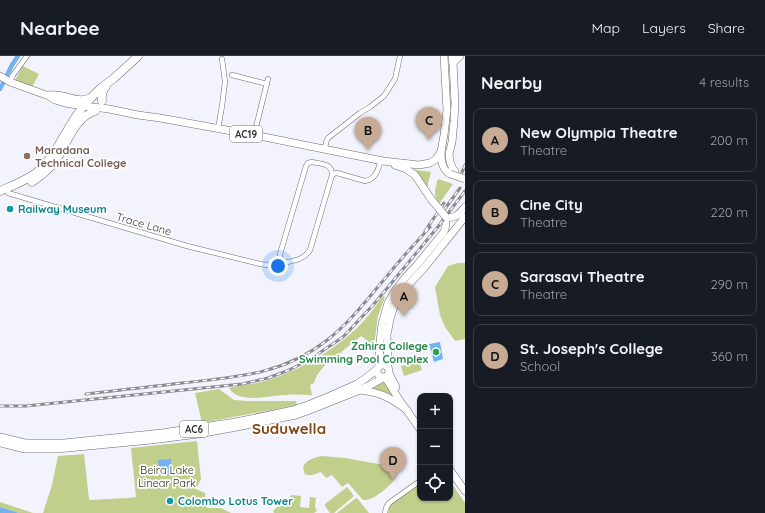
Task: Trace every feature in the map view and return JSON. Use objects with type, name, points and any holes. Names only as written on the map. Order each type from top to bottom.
[{"type":"highway","points":[[3,192],[30,177],[44,165],[56,150],[81,109],[92,96],[138,56]]},
{"type":"highway","points":[[102,101],[103,90],[109,82]]},
{"type":"highway","points":[[3,192],[30,183],[47,171],[57,158],[78,123],[88,114],[95,111]]},
{"type":"main road","points":[[444,56],[447,110],[441,160],[445,171],[465,174]]},
{"type":"main road","points":[[453,172],[449,154],[455,115],[452,58],[460,56]]},
{"type":"main road","points":[[5,80],[81,109]]},
{"type":"main road","points":[[49,96],[54,94],[78,100],[92,96]]},
{"type":"main road","points":[[102,101],[109,109]]},
{"type":"main road","name":"AC19","points":[[81,109],[109,109],[382,160]]},
{"type":"main road","name":"AC19","points":[[95,111],[109,109]]},
{"type":"main road","points":[[382,160],[419,165],[430,163],[436,159],[441,152]]},
{"type":"main road","points":[[382,160],[406,169],[415,175],[431,199],[446,217],[444,232],[405,278],[388,303],[382,324],[377,374],[381,377],[386,374]]},
{"type":"main road","points":[[453,172],[465,179]]},
{"type":"main road","points":[[446,217],[452,218],[457,216],[465,207]]},
{"type":"main road","points":[[417,418],[386,374],[387,335],[390,319],[394,306],[411,282],[465,217]]},
{"type":"main road","points":[[395,291],[402,296]]},
{"type":"main road","points":[[378,367],[384,365],[386,374],[417,424]]},
{"type":"main road","name":"AC6","points":[[273,417],[330,396],[366,378],[378,367]]},
{"type":"main road","name":"AC6","points":[[0,443],[25,449],[57,449],[123,443],[273,417],[296,415],[360,390],[376,382],[386,374]]},
{"type":"main road","points":[[360,390],[378,393],[396,402],[407,410]]},
{"type":"main road","name":"AC6","points":[[0,437],[25,442],[64,443],[198,431]]},
{"type":"main road","points":[[451,465],[465,485]]},
{"type":"main road","points":[[453,474],[465,491]]},
{"type":"street","points":[[5,80],[13,75],[28,56]]},
{"type":"street","points":[[325,149],[328,138],[384,96],[395,79],[400,56]]},
{"type":"street","points":[[218,129],[225,82],[222,59]]},
{"type":"street","points":[[232,75],[268,81],[254,135]]},
{"type":"street","points":[[282,264],[280,254],[307,164],[312,162],[327,165],[335,173],[365,181],[374,177],[382,160]]},
{"type":"street","name":"Trace Lane","points":[[3,192],[187,246],[260,264],[276,265],[302,258],[307,255],[310,250],[335,173]]},
{"type":"street","points":[[385,513],[389,503],[417,483]]},
{"type":"green space","points":[[23,66],[39,74],[31,89],[15,80]]},
{"type":"green space","points":[[409,169],[431,172],[427,188]]},
{"type":"green space","points":[[438,179],[453,184],[439,204],[435,192]]},
{"type":"green space","points":[[458,263],[465,263],[465,339],[455,341],[445,327],[440,315],[435,287],[448,266]]},
{"type":"green space","points":[[383,296],[385,297],[378,316],[374,346],[361,336],[324,366],[317,375],[314,383],[310,385],[312,395],[279,395],[247,398],[234,393],[229,388],[259,383],[280,376],[317,358],[351,334]]},
{"type":"green space","points":[[419,361],[422,370],[404,376],[401,366]]},
{"type":"green space","points":[[385,382],[395,397],[369,389]]},
{"type":"green space","points":[[219,389],[234,400],[296,401],[297,405],[202,423],[195,393]]},
{"type":"green space","name":"Beira Lake Linear Park","points":[[197,441],[201,479],[196,489],[205,493],[207,508],[221,508],[231,513],[43,513],[52,485],[58,456],[84,454],[90,500],[128,498],[136,497],[131,448]]},
{"type":"green space","points":[[322,456],[345,458],[390,466],[395,469],[397,474],[391,484],[380,494],[368,500],[363,500],[348,483],[342,487],[332,475],[326,478],[321,472],[312,475],[305,474],[303,468],[304,465],[312,459]]},
{"type":"green space","points":[[417,485],[417,501],[453,501],[453,485],[465,503],[465,513],[388,513],[390,506]]},
{"type":"green space","points":[[347,487],[354,496],[334,513],[330,513],[325,504]]},
{"type":"green space","points":[[292,495],[301,496],[300,507],[309,508],[310,497],[316,498],[315,507],[317,511],[314,513],[274,513],[273,511],[275,509]]},
{"type":"green space","points":[[356,498],[369,513],[337,513]]},
{"type":"green space","points":[[0,502],[33,513],[19,513],[0,507]]},
{"type":"water","name":"Zahira College Swimming Pool Complex","points":[[440,342],[443,359],[434,362],[429,344]]},
{"type":"water","points":[[171,459],[172,474],[160,475],[158,460]]},
{"type":"water","points":[[0,507],[19,513],[0,513]]},
{"type":"waterway","points":[[0,89],[18,56]]},
{"type":"railway","points":[[460,177],[465,165]]},
{"type":"railway","points":[[444,210],[460,188]]},
{"type":"railway","points":[[0,406],[26,406],[242,384],[268,378],[289,370],[309,360],[343,337],[374,304],[437,228],[465,191]]},
{"type":"railway","points":[[425,231],[444,203]]},
{"type":"railway","points":[[86,394],[221,379],[275,368],[292,361],[309,352],[335,334],[358,310],[430,227]]},
{"type":"place","name":"Sarasavi Theatre","points":[[429,140]]},
{"type":"place","name":"Cine City","points":[[368,150]]},
{"type":"place","name":"Maradana Technical College","points":[[27,156]]},
{"type":"place","name":"Railway Museum","points":[[10,209]]},
{"type":"place","name":"New Olympia Theatre","points":[[404,316]]},
{"type":"place","name":"Zahira College Swimming Pool Complex","points":[[436,352]]},
{"type":"place","name":"St. Joseph's College","points":[[393,480]]},
{"type":"place","name":"Colombo Lotus Tower","points":[[170,501]]},
{"type":"district","name":"Suduwella","points":[[289,429]]}]
